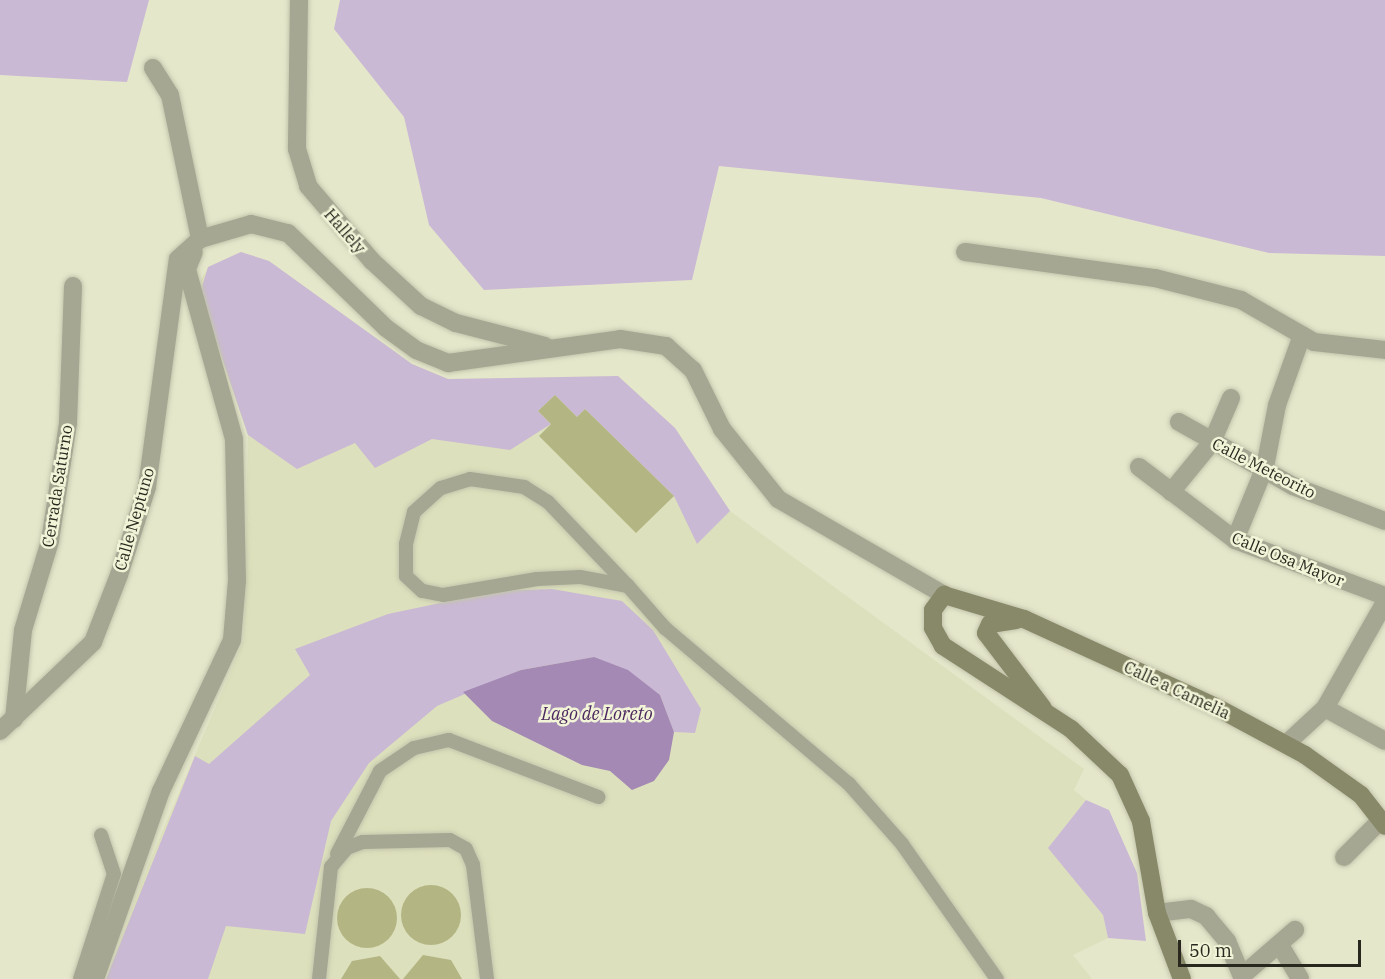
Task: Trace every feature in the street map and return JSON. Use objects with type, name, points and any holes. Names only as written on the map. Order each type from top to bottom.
[{"type":"main road","name":"Calle a Camelia","points":[[944,595],[1024,619],[1286,744],[1361,795],[1383,823]]},
{"type":"main road","points":[[944,595],[933,610],[933,628],[943,646],[1045,712],[1120,775],[1141,821],[1157,912],[1182,979]]},
{"type":"main road","points":[[1024,619],[999,620],[986,633],[1045,712]]},
{"type":"street","name":"Hallely","points":[[299,0],[297,149],[308,186],[372,261],[421,306],[456,323],[552,347]]},
{"type":"street","points":[[95,979],[161,791],[232,640],[237,581],[234,439],[187,269],[200,239],[170,95],[153,68]]},
{"type":"street","points":[[200,239],[250,224],[288,233],[386,328],[416,350],[448,363],[620,339],[666,346],[693,370],[722,429],[778,499],[944,595]]},
{"type":"street","name":"Calle Neptuno","points":[[7,725],[93,642],[119,575],[147,487],[178,259],[200,239]]},
{"type":"street","points":[[965,252],[1155,278],[1241,300],[1302,335],[1336,349],[1385,350]]},
{"type":"street","name":"Cerrada Saturno","points":[[7,725],[23,630],[50,541],[68,423],[73,286]]},
{"type":"street","points":[[1234,540],[1265,467],[1277,405],[1302,335]]},
{"type":"street","points":[[1171,492],[1212,442],[1232,398]]},
{"type":"street","name":"Calle Meteorito","points":[[1179,422],[1212,442],[1265,467],[1293,486],[1385,521]]},
{"type":"street","name":"Calle Osa Mayor","points":[[1139,466],[1234,540],[1385,597]]},
{"type":"street","points":[[1286,744],[1325,708],[1385,602]]},
{"type":"street","points":[[1325,708],[1385,741]]},
{"type":"street","points":[[1344,857],[1383,823]]},
{"type":"street","points":[[1157,912],[1191,909],[1206,916],[1227,941],[1243,977],[1281,947],[1295,930]]},
{"type":"street","points":[[1281,947],[1300,979]]},
{"type":"lane","points":[[628,586],[580,577],[537,579],[444,596],[422,591],[406,576],[406,544],[414,512],[441,488],[470,479],[524,487],[548,502],[628,586],[665,628],[849,784],[902,844],[997,979]]},
{"type":"lane","points":[[319,979],[331,867],[380,771],[414,748],[449,740],[598,796]]},
{"type":"lane","points":[[80,979],[114,874],[101,836]]},
{"type":"lane","points":[[331,867],[347,848],[363,842],[450,840],[466,849],[487,979]]},
{"type":"shaded area","points":[[0,0],[149,0],[127,82],[0,75]]},
{"type":"shaded area","points":[[340,0],[1385,0],[1385,256],[1269,253],[1041,198],[719,166],[692,280],[484,290],[429,225],[404,117],[334,29]]},
{"type":"shaded area","points":[[241,252],[269,261],[412,364],[448,379],[618,376],[675,428],[730,511],[1084,769],[1074,790],[1086,800],[1049,848],[1103,915],[1108,938],[1073,955],[1092,979],[106,979],[149,863],[244,640],[248,435],[203,306],[201,280],[208,267]]},
{"type":"shaded area","points":[[241,252],[269,261],[412,364],[448,379],[618,376],[675,428],[730,511],[697,544],[674,496],[585,409],[577,417],[555,395],[538,411],[551,424],[510,450],[432,439],[375,468],[355,443],[297,469],[248,435],[200,293],[208,267]]},
{"type":"shaded area","points":[[552,589],[622,601],[653,630],[701,709],[695,733],[674,732],[660,695],[594,657],[521,670],[437,706],[369,763],[331,821],[305,934],[226,926],[208,979],[106,979],[195,756],[209,764],[310,675],[295,649],[388,614],[497,591]]},
{"type":"shaded area","points":[[1086,800],[1109,810],[1137,873],[1146,941],[1108,938],[1103,915],[1048,848]]},
{"type":"water","name":"Lago de Loreto","points":[[594,657],[628,670],[660,695],[674,732],[669,760],[654,781],[632,790],[610,771],[582,765],[492,721],[463,692],[521,670]]},
{"type":"building","points":[[555,395],[577,417],[585,409],[674,496],[636,533],[539,436],[551,424],[538,411]]},
{"type":"building","points":[[431,885],[448,890],[456,898],[461,915],[456,932],[448,940],[431,945],[414,940],[406,932],[401,915],[406,898],[414,890]]},
{"type":"building","points":[[367,888],[384,893],[392,901],[397,918],[392,935],[384,943],[367,948],[350,943],[342,935],[337,918],[342,901],[350,893]]},
{"type":"building","points":[[423,955],[451,960],[462,979],[403,979]]},
{"type":"building","points":[[380,956],[400,979],[341,979],[352,961]]}]
